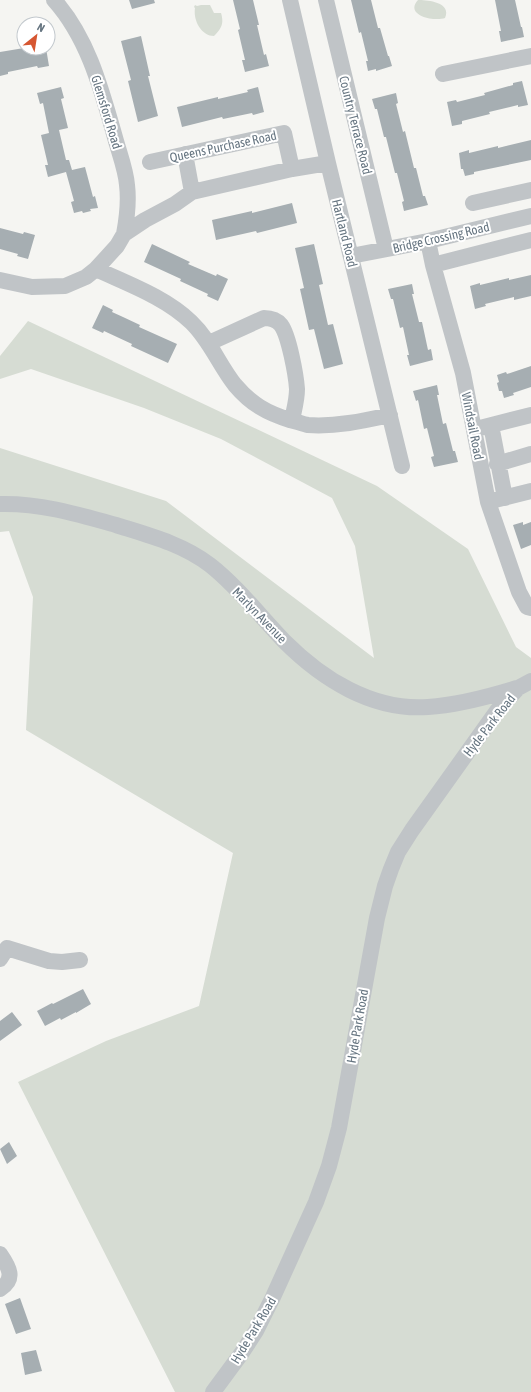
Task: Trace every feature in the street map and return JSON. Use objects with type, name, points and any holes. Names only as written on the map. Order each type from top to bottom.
[{"type":"street","name":"Hartland Road","points":[[290,0],[402,466]]},
{"type":"street","name":"Country Terrace Road","points":[[326,0],[386,249]]},
{"type":"street","name":"Glemsford Road","points":[[56,1],[74,27],[87,52],[107,110],[127,184],[128,214],[124,234]]},
{"type":"street","points":[[443,74],[531,56]]},
{"type":"street","name":"Queens Purchase Road","points":[[150,162],[284,133],[292,169]]},
{"type":"street","points":[[185,154],[192,192]]},
{"type":"street","points":[[0,280],[32,287],[64,286],[86,277],[96,269],[118,246],[124,234],[145,220],[175,204],[192,192],[292,169],[328,163]]},
{"type":"street","points":[[473,204],[531,190]]},
{"type":"street","name":"Bridge Crossing Road","points":[[351,256],[428,241],[531,216]]},
{"type":"street","points":[[433,265],[531,240]]},
{"type":"street","name":"Windsail Road","points":[[428,241],[433,265],[463,373],[488,502],[519,592],[529,608]]},
{"type":"street","points":[[96,269],[147,293],[174,309],[191,322],[209,343],[235,385],[248,399],[263,410],[276,416],[307,425],[349,424],[390,415]]},
{"type":"street","points":[[209,343],[259,320],[270,318],[278,322],[285,331],[287,338],[297,389],[296,403],[292,420]]},
{"type":"street","points":[[474,430],[531,414]]},
{"type":"street","points":[[491,425],[497,464],[505,498]]},
{"type":"street","points":[[497,464],[531,454]]},
{"type":"street","points":[[488,502],[531,491]]},
{"type":"street","name":"Marlyn Avenue","points":[[0,504],[17,504],[57,509],[129,529],[185,549],[205,561],[226,578],[304,660],[331,680],[357,694],[371,699],[407,707],[427,707],[497,694],[525,684]]},
{"type":"street","name":"Hyde Park Road","points":[[213,1392],[256,1331],[274,1297],[316,1202],[329,1166],[339,1128],[377,918],[385,886],[398,852],[497,711],[525,684]]},
{"type":"street","points":[[3,954],[49,961],[62,962],[80,960]]},
{"type":"street","points":[[0,1254],[7,1263],[10,1276],[7,1284],[0,1289]]},
{"type":"shaded area","points":[[418,0],[432,1],[442,5],[445,8],[445,18],[428,18],[417,13],[415,10],[415,5]]},
{"type":"shaded area","points":[[195,5],[210,5],[214,13],[221,13],[222,25],[214,36],[205,33],[199,26],[195,17]]},
{"type":"shaded area","points":[[28,321],[377,486],[468,549],[516,647],[531,658],[531,1392],[175,1392],[18,1082],[106,1041],[199,1006],[233,853],[26,730],[33,597],[9,531],[0,532],[0,448],[166,501],[374,658],[355,546],[332,498],[221,439],[144,408],[31,369],[0,379],[0,356]]},
{"type":"building","points":[[129,0],[154,0],[155,3],[132,9]]},
{"type":"building","points":[[233,0],[253,0],[264,55],[266,54],[269,66],[245,72],[242,60],[245,60],[238,30],[240,29]]},
{"type":"building","points":[[351,0],[371,0],[378,28],[380,28],[392,66],[376,71],[376,69],[368,71],[366,61],[368,61]]},
{"type":"building","points":[[495,0],[515,0],[524,37],[501,42],[499,31],[501,31]]},
{"type":"building","points":[[141,36],[150,76],[148,76],[158,116],[138,122],[128,81],[131,80],[121,41]]},
{"type":"building","points":[[16,49],[16,56],[47,56],[49,66],[38,68],[37,66],[8,72],[8,74],[0,76],[0,52]]},
{"type":"building","points":[[522,81],[528,105],[518,107],[518,105],[489,112],[490,114],[462,121],[462,124],[452,126],[447,102],[456,100],[457,102],[485,95],[484,93]]},
{"type":"building","points":[[61,87],[64,98],[61,99],[68,128],[59,130],[66,160],[69,160],[72,170],[85,167],[93,197],[95,196],[98,208],[90,209],[91,211],[83,213],[82,211],[74,213],[71,202],[74,201],[66,172],[48,177],[45,165],[48,165],[41,135],[49,133],[43,103],[40,104],[37,93]]},
{"type":"building","points":[[258,87],[264,112],[223,119],[222,117],[182,127],[177,107],[218,97],[218,99],[248,92],[247,90]]},
{"type":"building","points":[[396,93],[398,103],[396,104],[403,132],[405,131],[414,168],[416,168],[423,196],[425,196],[428,205],[404,211],[402,202],[404,201],[397,173],[395,173],[386,137],[384,137],[377,109],[375,109],[372,99]]},
{"type":"building","points":[[531,140],[531,160],[474,172],[474,174],[465,176],[463,169],[461,169],[459,153],[469,150],[469,153],[498,146],[498,148]]},
{"type":"building","points":[[292,203],[297,223],[257,233],[256,231],[216,240],[212,220],[252,211],[252,213]]},
{"type":"building","points":[[0,228],[23,234],[24,232],[35,235],[28,259],[17,256],[18,254],[0,249]]},
{"type":"building","points":[[152,244],[190,262],[188,264],[216,276],[217,274],[228,279],[218,301],[207,296],[208,294],[180,281],[181,279],[144,262]]},
{"type":"building","points":[[314,244],[323,284],[319,285],[328,325],[333,324],[343,364],[324,369],[314,329],[309,330],[300,289],[304,288],[295,248]]},
{"type":"building","points":[[531,275],[531,296],[514,300],[514,297],[485,304],[486,306],[475,309],[470,286]]},
{"type":"building","points":[[412,284],[414,294],[412,294],[419,322],[422,322],[428,350],[431,349],[433,360],[410,366],[403,327],[400,328],[393,299],[391,299],[388,289]]},
{"type":"building","points":[[103,305],[113,310],[112,312],[140,325],[139,327],[177,344],[168,363],[131,346],[132,344],[104,331],[103,333],[92,328]]},
{"type":"building","points":[[531,366],[531,387],[513,393],[514,395],[504,398],[502,391],[499,391],[497,375],[506,372],[507,374]]},
{"type":"building","points":[[437,385],[439,395],[437,395],[443,424],[446,423],[453,451],[455,451],[458,462],[434,467],[431,457],[434,456],[427,428],[424,429],[418,400],[416,401],[413,391]]},
{"type":"building","points":[[523,522],[523,525],[531,522],[531,545],[521,549],[513,525]]},
{"type":"building","points":[[83,989],[91,1004],[76,1013],[61,1020],[60,1018],[45,1026],[37,1011]]},
{"type":"building","points":[[12,1012],[22,1025],[0,1041],[0,1021]]},
{"type":"building","points":[[9,1142],[17,1156],[7,1164],[0,1149]]},
{"type":"building","points":[[20,1298],[31,1329],[16,1334],[5,1304]]},
{"type":"building","points":[[36,1350],[42,1371],[25,1375],[21,1353]]}]
